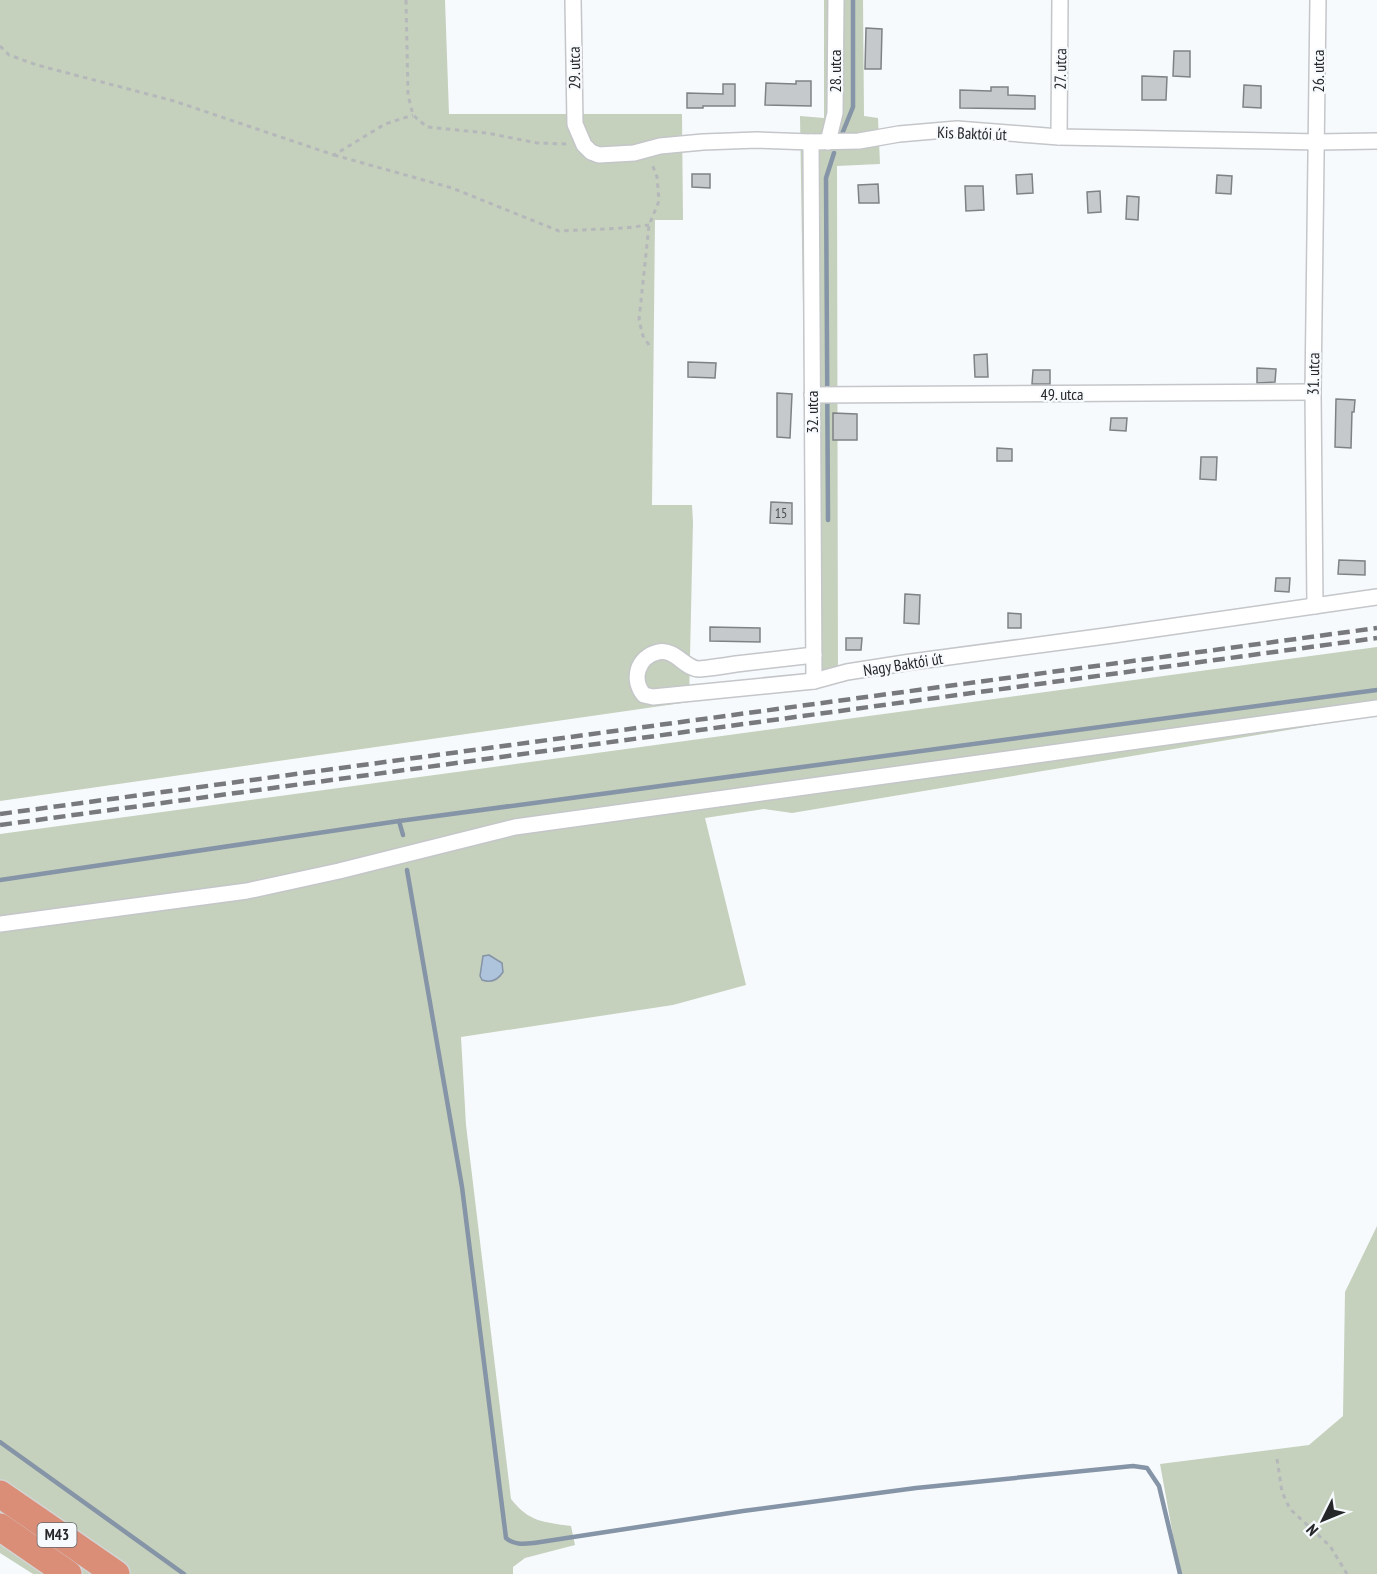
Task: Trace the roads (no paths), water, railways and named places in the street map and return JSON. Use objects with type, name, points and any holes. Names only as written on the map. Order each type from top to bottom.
[{"type":"highway","name":"M43","points":[[0,1494],[116,1574]]},
{"type":"highway","name":"M43","points":[[0,1527],[68,1574]]},
{"type":"street","name":"29. utca","points":[[573,0],[575,124],[581,140]]},
{"type":"street","name":"28. utca","points":[[828,142],[835,112],[836,0]]},
{"type":"street","name":"27. utca","points":[[1059,137],[1060,0]]},
{"type":"street","name":"26. utca","points":[[1318,0],[1318,142]]},
{"type":"street","name":"Kis Baktói út","points":[[581,140],[591,152],[598,155],[634,153],[660,146],[703,142],[859,141],[899,134],[957,129],[1059,137],[1377,141]]},
{"type":"street","name":"32. utca","points":[[811,142],[814,681]]},
{"type":"street","name":"31. utca","points":[[1315,606],[1312,392],[1318,142]]},
{"type":"street","name":"49. utca","points":[[812,395],[1312,392]]},
{"type":"street","name":"Nagy Baktói út","points":[[814,655],[696,669],[669,652],[660,651],[642,662],[637,675],[637,684],[644,695],[653,697],[814,681],[847,672],[911,662],[1377,597]]},
{"type":"street","points":[[0,924],[248,891],[339,872],[514,827],[1377,708]]},
{"type":"water","points":[[489,955],[502,963],[503,972],[497,979],[491,981],[482,980],[480,976],[483,956]]},
{"type":"waterway","points":[[842,134],[853,107],[853,0]]},
{"type":"waterway","points":[[828,520],[826,178],[834,153]]},
{"type":"waterway","points":[[0,880],[399,821],[1377,690]]},
{"type":"waterway","points":[[399,821],[403,835]]},
{"type":"waterway","points":[[407,870],[462,1187],[506,1538],[515,1543],[534,1543],[743,1511],[916,1488],[1133,1466],[1147,1468],[1159,1486],[1180,1574]]},
{"type":"waterway","points":[[0,1442],[184,1574]]},
{"type":"railway","points":[[0,814],[1377,628]]},
{"type":"railway","points":[[0,825],[1377,638]]}]
